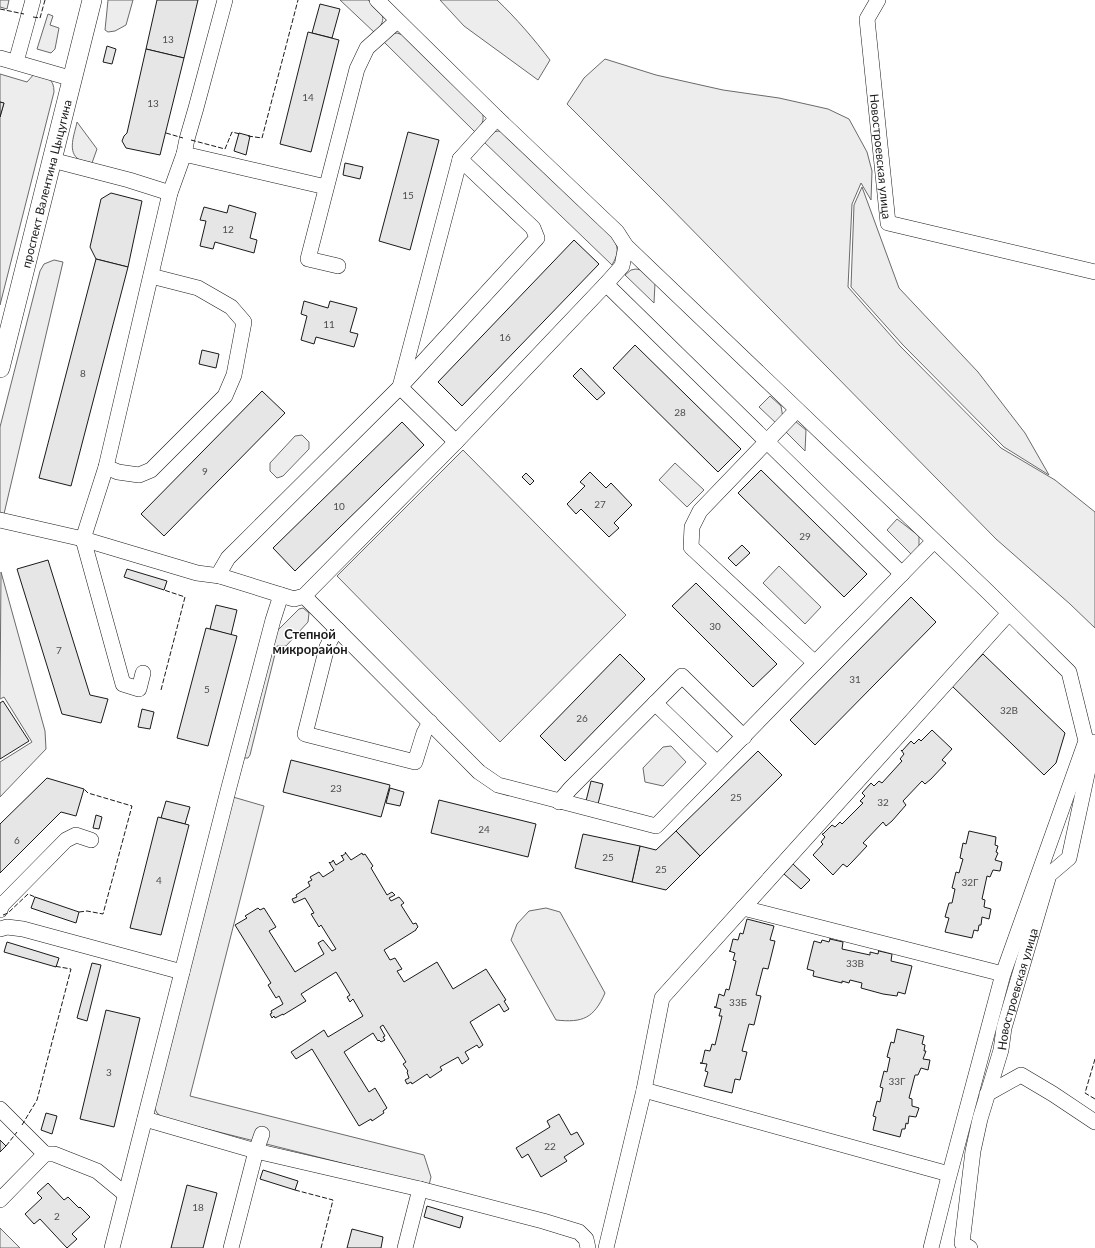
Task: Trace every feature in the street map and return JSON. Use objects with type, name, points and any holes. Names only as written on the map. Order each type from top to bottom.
[{"type":"main road","name":"проспект Валентина Цыцугина","points":[[0,368],[92,0]]},
{"type":"street","points":[[16,62],[32,0]]},
{"type":"street","points":[[143,674],[139,689],[123,684],[83,539],[106,467],[170,193],[184,154],[224,0]]},
{"type":"street","name":"Новостроевская улица","points":[[878,0],[867,19],[888,224],[1095,272]]},
{"type":"street","points":[[380,1],[397,21],[617,232],[626,246],[1009,613],[1068,672],[1086,741],[1003,974],[949,1174],[931,1248]]},
{"type":"street","points":[[338,266],[308,259],[357,69],[367,48],[397,21]]},
{"type":"street","points":[[0,58],[73,79]]},
{"type":"street","points":[[400,387],[460,159],[497,118]]},
{"type":"street","points":[[184,154],[326,187]]},
{"type":"street","points":[[220,576],[221,570],[228,558],[400,387],[537,238],[533,228],[460,159]]},
{"type":"street","points":[[52,160],[129,180],[170,193]]},
{"type":"street","points":[[0,520],[83,539],[186,569],[220,576],[294,599],[304,596],[456,442],[606,284],[622,266],[626,246]]},
{"type":"street","points":[[106,467],[118,472],[139,475],[151,470],[225,396],[234,375],[244,322],[232,307],[198,288],[151,276]]},
{"type":"street","points":[[606,284],[902,574]]},
{"type":"street","points":[[400,387],[456,442]]},
{"type":"street","points":[[797,410],[700,511],[692,527],[691,547],[815,664]]},
{"type":"street","points":[[304,596],[479,772],[498,785],[656,826],[934,541]]},
{"type":"street","points":[[112,1248],[228,791],[273,620],[282,595]]},
{"type":"street","points":[[606,1248],[644,1090],[662,998],[1009,613]]},
{"type":"street","points":[[338,630],[328,647],[306,734],[415,762],[424,733],[430,722]]},
{"type":"street","points":[[560,802],[570,789],[682,676],[744,737]]},
{"type":"street","points":[[655,703],[718,763]]},
{"type":"street","name":"Новостроевская улица","points":[[970,1248],[962,1243],[973,1151],[987,1094],[1001,1050],[1004,1028],[1049,875],[1069,858],[1095,735]]},
{"type":"street","points":[[0,910],[2,905],[66,840],[76,835],[91,840]]},
{"type":"street","points":[[743,908],[1003,974]]},
{"type":"street","points":[[0,929],[23,929],[182,972]]},
{"type":"street","points":[[987,1094],[1021,1075],[1095,1122]]},
{"type":"street","points":[[644,1090],[949,1174]]},
{"type":"street","points":[[0,1109],[45,1154],[54,1154],[97,1171],[126,1194]]},
{"type":"street","points":[[145,1119],[256,1150],[420,1189],[535,1219],[579,1232],[586,1239],[588,1248]]},
{"type":"street","points":[[231,1248],[256,1150],[262,1134]]},
{"type":"street","points":[[0,1200],[45,1154]]},
{"type":"street","points":[[405,1248],[420,1189]]},
{"type":"shaded area","points":[[0,0],[9,0],[7,9],[0,7]]},
{"type":"shaded area","points":[[108,0],[133,0],[126,25],[115,31],[108,32],[105,30]]},
{"type":"shaded area","points":[[340,0],[368,0],[382,15],[383,19],[380,27],[375,33]]},
{"type":"shaded area","points":[[440,0],[497,0],[525,29],[550,60],[538,80],[464,26]]},
{"type":"shaded area","points":[[48,14],[53,16],[50,25],[59,28],[55,49],[51,53],[37,49]]},
{"type":"shaded area","points":[[397,33],[403,35],[482,111],[482,123],[475,132],[383,41],[392,34]]},
{"type":"shaded area","points":[[605,59],[656,75],[723,90],[779,98],[828,109],[849,119],[867,152],[872,171],[871,200],[861,183],[852,204],[848,287],[900,346],[1001,448],[1055,480],[1095,512],[1095,628],[996,539],[567,104],[584,78]]},
{"type":"shaded area","points":[[35,73],[51,81],[54,87],[54,92],[0,305],[0,117],[4,103],[0,102],[0,74],[27,82]]},
{"type":"shaded area","points":[[77,122],[97,149],[92,163],[80,160],[73,153],[72,142]]},
{"type":"shaded area","points":[[499,131],[507,134],[614,238],[617,246],[617,252],[616,258],[612,265],[483,141],[492,132]]},
{"type":"shaded area","points":[[862,187],[899,288],[978,372],[1025,433],[1049,475],[1004,447],[903,345],[851,287],[854,205]]},
{"type":"shaded area","points":[[54,260],[63,262],[4,514],[0,512],[0,427],[40,271],[44,264]]},
{"type":"shaded area","points":[[631,270],[641,270],[655,283],[654,303],[625,275]]},
{"type":"shaded area","points":[[770,396],[781,406],[783,418],[777,424],[759,407]]},
{"type":"shaded area","points":[[795,421],[806,430],[805,451],[784,430]]},
{"type":"shaded area","points":[[302,435],[309,442],[309,449],[283,476],[277,478],[270,471],[270,463],[295,436]]},
{"type":"shaded area","points":[[463,450],[626,615],[500,742],[337,576]]},
{"type":"shaded area","points":[[675,463],[704,490],[687,507],[659,480]]},
{"type":"shaded area","points":[[897,519],[919,536],[919,546],[912,555],[887,530]]},
{"type":"shaded area","points":[[779,566],[821,607],[805,624],[763,583]]},
{"type":"shaded area","points":[[1,572],[45,731],[46,749],[0,797],[0,762],[32,742],[4,697],[0,699]]},
{"type":"shaded area","points":[[303,608],[309,613],[308,622],[286,646],[277,646],[250,755],[248,758],[245,758],[243,755],[276,632],[299,609]]},
{"type":"shaded area","points":[[671,746],[686,762],[663,786],[645,782],[643,768],[663,747]]},
{"type":"shaded area","points":[[233,797],[264,806],[190,1096],[424,1155],[431,1177],[429,1185],[163,1118],[157,1113],[154,1107]]},
{"type":"shaded area","points":[[546,908],[560,912],[605,993],[592,1013],[586,1017],[574,1021],[556,1020],[511,940],[517,924],[529,911]]},
{"type":"shaded area","points":[[0,1228],[20,1248],[0,1248]]},
{"type":"building","points":[[157,0],[198,0],[184,58],[146,49]]},
{"type":"building","points":[[320,4],[340,9],[332,38],[312,33]]},
{"type":"building","points":[[308,32],[339,40],[311,152],[280,144]]},
{"type":"building","points":[[107,46],[116,49],[112,64],[103,62]]},
{"type":"building","points":[[146,49],[184,58],[160,155],[126,148],[122,141],[127,133]]},
{"type":"building","points":[[0,102],[4,103],[0,117]]},
{"type":"building","points":[[408,132],[439,140],[410,250],[379,241]]},
{"type":"building","points":[[239,133],[250,136],[246,155],[234,151]]},
{"type":"building","points":[[345,163],[363,167],[360,179],[343,175]]},
{"type":"building","points":[[111,193],[142,201],[128,267],[96,259],[90,247],[101,199]]},
{"type":"building","points":[[229,205],[256,213],[250,238],[257,240],[254,253],[215,242],[213,249],[200,246],[206,221],[200,220],[204,207],[227,213]]},
{"type":"building","points":[[574,240],[599,264],[462,406],[438,382]]},
{"type":"building","points":[[96,259],[128,267],[71,486],[39,478]]},
{"type":"building","points":[[304,301],[328,308],[330,301],[357,308],[350,332],[358,334],[354,347],[316,337],[314,344],[301,340],[307,316],[301,314]]},
{"type":"building","points":[[635,345],[741,449],[718,472],[613,368]]},
{"type":"building","points":[[202,350],[219,354],[216,368],[199,364]]},
{"type":"building","points":[[581,368],[605,393],[597,400],[573,376]]},
{"type":"building","points":[[262,391],[285,413],[164,536],[141,514]]},
{"type":"building","points":[[402,422],[424,445],[295,571],[273,548]]},
{"type":"building","points":[[761,470],[867,574],[844,597],[738,493]]},
{"type":"building","points":[[590,472],[606,488],[611,483],[632,505],[614,523],[619,528],[609,537],[581,509],[576,514],[567,504],[585,486],[580,482]]},
{"type":"building","points":[[526,473],[534,481],[530,485],[522,477]]},
{"type":"building","points":[[742,545],[750,553],[736,566],[728,558]]},
{"type":"building","points":[[48,560],[90,695],[108,699],[101,723],[62,714],[17,569]]},
{"type":"building","points":[[127,569],[167,581],[164,590],[124,577]]},
{"type":"building","points":[[696,583],[777,664],[753,687],[672,606]]},
{"type":"building","points":[[911,597],[936,622],[815,745],[790,720]]},
{"type":"building","points":[[216,605],[237,610],[231,635],[210,629]]},
{"type":"building","points":[[206,628],[237,636],[208,746],[177,738]]},
{"type":"building","points":[[620,654],[645,679],[565,761],[540,736]]},
{"type":"building","points":[[983,654],[1065,733],[1056,763],[1044,775],[952,686]]},
{"type":"building","points":[[3,701],[29,741],[0,759],[0,703]]},
{"type":"building","points":[[142,709],[154,712],[150,729],[138,727]]},
{"type":"building","points":[[932,730],[952,749],[942,760],[946,763],[925,784],[922,781],[903,801],[906,805],[892,821],[886,826],[883,822],[863,843],[867,846],[847,867],[843,864],[833,875],[813,855],[823,844],[821,842],[825,837],[822,834],[832,825],[835,827],[840,822],[842,824],[863,803],[860,801],[865,796],[862,793],[871,783],[874,786],[879,781],[882,783],[902,761],[900,759],[904,754],[901,750],[902,751],[911,741],[914,744],[919,739],[921,741]]},
{"type":"building","points":[[758,751],[782,775],[700,856],[676,831]]},
{"type":"building","points":[[291,760],[390,785],[381,817],[283,792]]},
{"type":"building","points":[[47,778],[84,789],[76,816],[61,812],[0,873],[0,824]]},
{"type":"building","points":[[591,781],[603,784],[598,804],[586,801]]},
{"type":"building","points":[[390,788],[404,792],[400,806],[386,803]]},
{"type":"building","points":[[439,800],[536,824],[528,857],[431,833]]},
{"type":"building","points":[[166,801],[190,807],[185,824],[161,818]]},
{"type":"building","points":[[96,815],[102,817],[99,829],[93,828]]},
{"type":"building","points":[[158,817],[189,825],[161,935],[130,928]]},
{"type":"building","points":[[676,831],[700,856],[666,890],[632,882],[640,846],[656,850]]},
{"type":"building","points":[[969,831],[996,837],[995,845],[998,846],[996,852],[998,853],[995,860],[1002,862],[1000,871],[993,870],[990,877],[987,876],[982,899],[985,900],[984,907],[991,909],[989,919],[982,917],[981,925],[979,925],[978,931],[974,930],[972,938],[945,932],[949,918],[945,917],[949,903],[952,903],[955,889],[952,888],[956,872],[959,873],[963,859],[960,858],[963,843],[966,844]]},
{"type":"building","points":[[583,834],[640,846],[632,882],[575,868]]},
{"type":"building","points":[[346,853],[351,860],[362,853],[363,855],[365,854],[373,866],[371,868],[387,895],[392,892],[395,895],[389,898],[391,901],[399,897],[404,903],[401,905],[413,924],[416,923],[418,927],[416,930],[384,950],[390,960],[395,958],[402,969],[397,971],[404,982],[437,962],[453,989],[486,969],[506,1000],[504,1001],[509,1009],[504,1012],[499,1004],[470,1022],[483,1045],[479,1048],[477,1045],[465,1052],[469,1059],[462,1064],[458,1057],[440,1067],[442,1070],[430,1078],[427,1074],[412,1084],[411,1082],[407,1084],[405,1080],[409,1078],[408,1071],[403,1064],[406,1062],[383,1025],[380,1027],[385,1036],[383,1037],[385,1040],[381,1042],[379,1040],[378,1041],[373,1033],[344,1052],[369,1092],[375,1088],[387,1108],[383,1111],[384,1113],[372,1121],[371,1119],[359,1126],[312,1049],[296,1059],[291,1052],[324,1030],[328,1037],[363,1016],[353,999],[350,1002],[347,997],[350,995],[336,972],[301,994],[306,1001],[283,1015],[275,1018],[274,1016],[272,1018],[270,1014],[272,1013],[271,1011],[283,1004],[279,996],[276,998],[268,985],[271,983],[235,925],[247,918],[245,916],[258,908],[260,910],[264,908],[276,927],[269,931],[295,972],[324,954],[318,943],[323,940],[332,951],[336,949],[321,925],[319,927],[311,914],[314,913],[305,898],[294,903],[292,899],[297,897],[296,895],[310,886],[308,882],[312,880],[310,877],[319,872],[323,877],[334,870],[329,862],[330,863],[333,860],[336,865],[344,860],[341,855],[342,856]]},
{"type":"building","points":[[793,864],[810,880],[801,889],[784,874]]},
{"type":"building","points":[[35,897],[79,912],[76,923],[31,908]]},
{"type":"building","points":[[747,919],[774,926],[770,940],[775,941],[768,969],[763,968],[756,995],[761,996],[754,1025],[749,1024],[742,1051],[747,1052],[740,1080],[735,1079],[732,1093],[704,1086],[708,1072],[705,1071],[707,1064],[700,1063],[702,1063],[705,1050],[710,1051],[712,1044],[715,1045],[722,1016],[719,1016],[721,1009],[714,1007],[716,1007],[719,994],[724,996],[726,989],[729,990],[736,961],[733,960],[735,953],[729,951],[733,939],[738,940],[740,933],[743,934]]},
{"type":"building","points":[[830,939],[843,942],[842,949],[870,955],[870,952],[878,954],[879,949],[879,951],[892,954],[891,961],[912,966],[905,994],[898,992],[897,996],[883,994],[861,988],[862,983],[850,980],[849,983],[842,981],[842,983],[813,976],[814,971],[807,969],[814,941],[821,943],[822,940],[829,942]]},
{"type":"building","points":[[7,942],[59,958],[56,967],[4,952]]},
{"type":"building","points":[[92,963],[101,965],[87,1021],[77,1018]]},
{"type":"building","points":[[106,1010],[140,1018],[114,1127],[80,1119]]},
{"type":"building","points":[[897,1029],[924,1036],[922,1044],[925,1045],[924,1051],[926,1051],[923,1059],[930,1060],[928,1070],[921,1068],[918,1075],[915,1075],[909,1098],[912,1099],[912,1106],[919,1108],[916,1117],[909,1116],[908,1124],[906,1123],[905,1129],[902,1129],[900,1137],[873,1130],[876,1117],[873,1116],[877,1101],[880,1102],[883,1088],[880,1087],[884,1071],[887,1072],[890,1058],[887,1057],[891,1042],[894,1043]]},
{"type":"building","points":[[46,1113],[57,1116],[52,1134],[41,1130]]},
{"type":"building","points":[[559,1114],[571,1135],[577,1132],[584,1144],[564,1157],[567,1161],[541,1177],[528,1154],[522,1158],[516,1148],[550,1127],[547,1121]]},
{"type":"building","points":[[0,1140],[6,1146],[0,1152]]},
{"type":"building","points":[[263,1170],[298,1181],[295,1190],[260,1179]]},
{"type":"building","points":[[48,1183],[64,1200],[68,1197],[90,1217],[72,1234],[77,1239],[67,1248],[40,1219],[34,1224],[25,1214],[42,1198],[37,1193]]},
{"type":"building","points":[[187,1185],[217,1193],[203,1248],[171,1248]]},
{"type":"building","points":[[427,1206],[463,1217],[460,1228],[424,1217]]},
{"type":"building","points":[[352,1229],[383,1237],[381,1248],[347,1248]]},
{"type":"fence","points":[[33,17],[40,18],[45,0]]},
{"type":"fence","points":[[248,136],[262,138],[298,0]]},
{"type":"fence","points":[[0,9],[24,14]]},
{"type":"fence","points":[[191,140],[225,149],[232,132],[240,134]]},
{"type":"fence","points":[[166,133],[183,138]]},
{"type":"fence","points":[[161,690],[185,597],[164,590]]},
{"type":"fence","points":[[79,912],[87,911],[103,914],[132,806],[88,793],[84,789]]},
{"type":"fence","points":[[3,915],[8,913],[28,894],[35,897]]},
{"type":"fence","points":[[22,1125],[37,1100],[71,969],[54,966]]},
{"type":"fence","points":[[1095,1059],[1085,1093],[1095,1099]]},
{"type":"fence","points":[[6,1146],[17,1132]]},
{"type":"fence","points":[[295,1190],[333,1200],[321,1248]]},
{"type":"district","name":"Степной микрорайон","points":[[310,642]]}]
